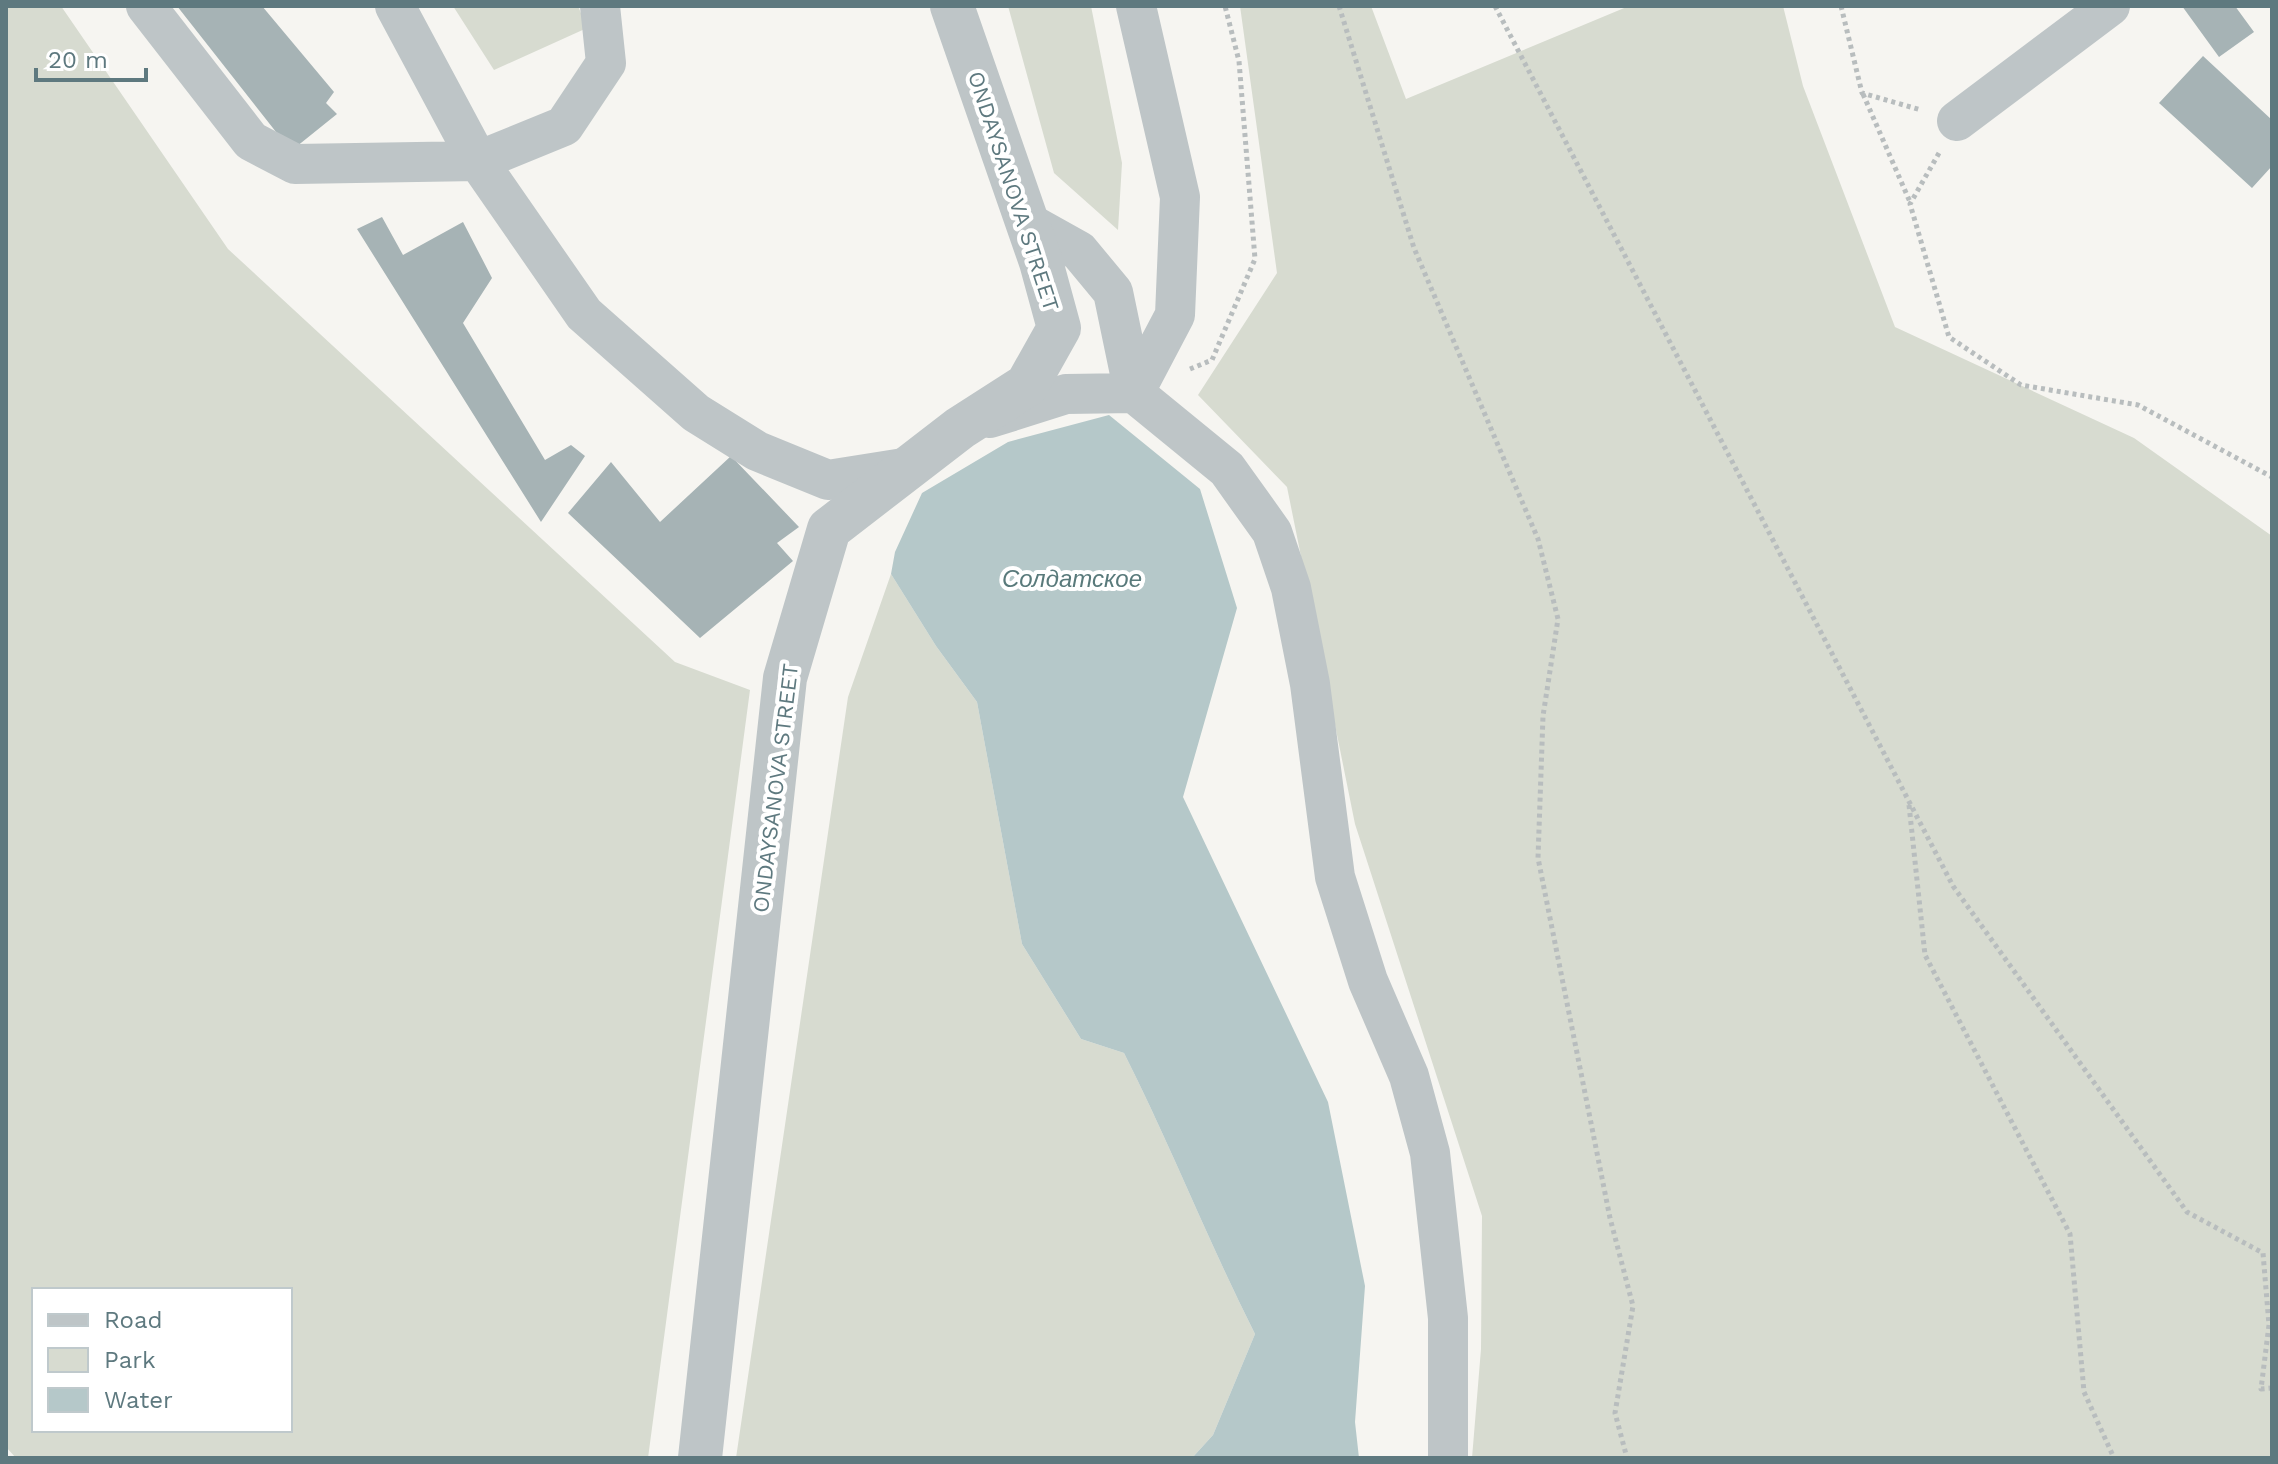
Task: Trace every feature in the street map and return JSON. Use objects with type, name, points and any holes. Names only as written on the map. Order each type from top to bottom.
[{"type":"street","points":[[146,6],[251,141],[295,164],[478,161],[564,126],[606,63],[600,6]]},
{"type":"street","points":[[395,6],[478,161],[584,314],[696,413],[757,451],[828,480],[910,467]]},
{"type":"street","name":"ONDAYSANOVA STREET","points":[[700,1458],[785,678],[829,529],[960,428],[1027,385],[1059,328],[1027,222],[952,6]]},
{"type":"street","points":[[1134,393],[1175,315],[1180,197],[1136,6]]},
{"type":"street","points":[[1957,121],[2110,6]]},
{"type":"street","points":[[1027,222],[1079,251],[1113,292],[1134,393],[1227,469],[1272,532],[1291,588],[1310,684],[1335,877],[1368,981],[1409,1076],[1430,1153],[1448,1318],[1448,1458]]},
{"type":"street","points":[[960,428],[1066,394],[1134,393]]},
{"type":"path","points":[[1134,393],[1212,360],[1255,259],[1239,61],[1225,6]]},
{"type":"path","points":[[1339,6],[1414,248],[1538,539],[1558,619],[1543,716],[1538,858],[1610,1218],[1633,1306],[1615,1413],[1627,1458]]},
{"type":"path","points":[[1495,6],[1953,886],[2187,1212],[2263,1253],[2269,1325],[2261,1389],[2272,1388]]},
{"type":"path","points":[[1841,6],[1862,93],[1910,204],[1949,337],[2021,385],[2138,405],[2272,477]]},
{"type":"path","points":[[1862,93],[1957,121],[1910,204]]},
{"type":"path","points":[[1909,800],[1925,955],[2070,1234],[2084,1392],[2114,1458]]},
{"type":"green space","points":[[6,6],[61,6],[228,249],[675,662],[750,690],[648,1458],[16,1458],[6,1447]]},
{"type":"green space","points":[[453,6],[578,6],[587,28],[494,70]]},
{"type":"green space","points":[[1008,6],[1091,6],[1122,163],[1118,230],[1054,173]]},
{"type":"green space","points":[[1240,6],[1371,6],[1406,99],[1629,6],[1783,6],[1803,86],[1895,327],[2134,438],[2272,536],[2272,1458],[1472,1458],[1481,1349],[1482,1216],[1355,824],[1287,487],[1198,395],[1277,273]]},
{"type":"green space","points":[[891,574],[936,646],[977,702],[1022,944],[1081,1039],[1124,1053],[1255,1334],[1213,1435],[1192,1458],[736,1458],[848,697]]},
{"type":"water","name":"Солдатское","points":[[1109,415],[1200,489],[1237,608],[1183,797],[1328,1102],[1365,1286],[1355,1422],[1359,1458],[1192,1458],[1213,1435],[1255,1334],[1124,1053],[1081,1039],[1022,944],[977,702],[936,646],[891,574],[895,552],[922,493],[1008,442]]},
{"type":"building","points":[[177,6],[262,6],[334,92],[326,103],[337,114],[291,151]]},
{"type":"building","points":[[2182,6],[2235,6],[2254,32],[2219,57]]},
{"type":"building","points":[[2203,56],[2272,120],[2272,166],[2252,188],[2159,103]]},
{"type":"building","points":[[382,217],[403,255],[463,222],[492,278],[463,323],[545,460],[571,445],[585,456],[541,522],[357,229]]},
{"type":"building","points":[[731,456],[799,527],[777,543],[793,561],[700,638],[568,513],[611,462],[660,522]]}]
